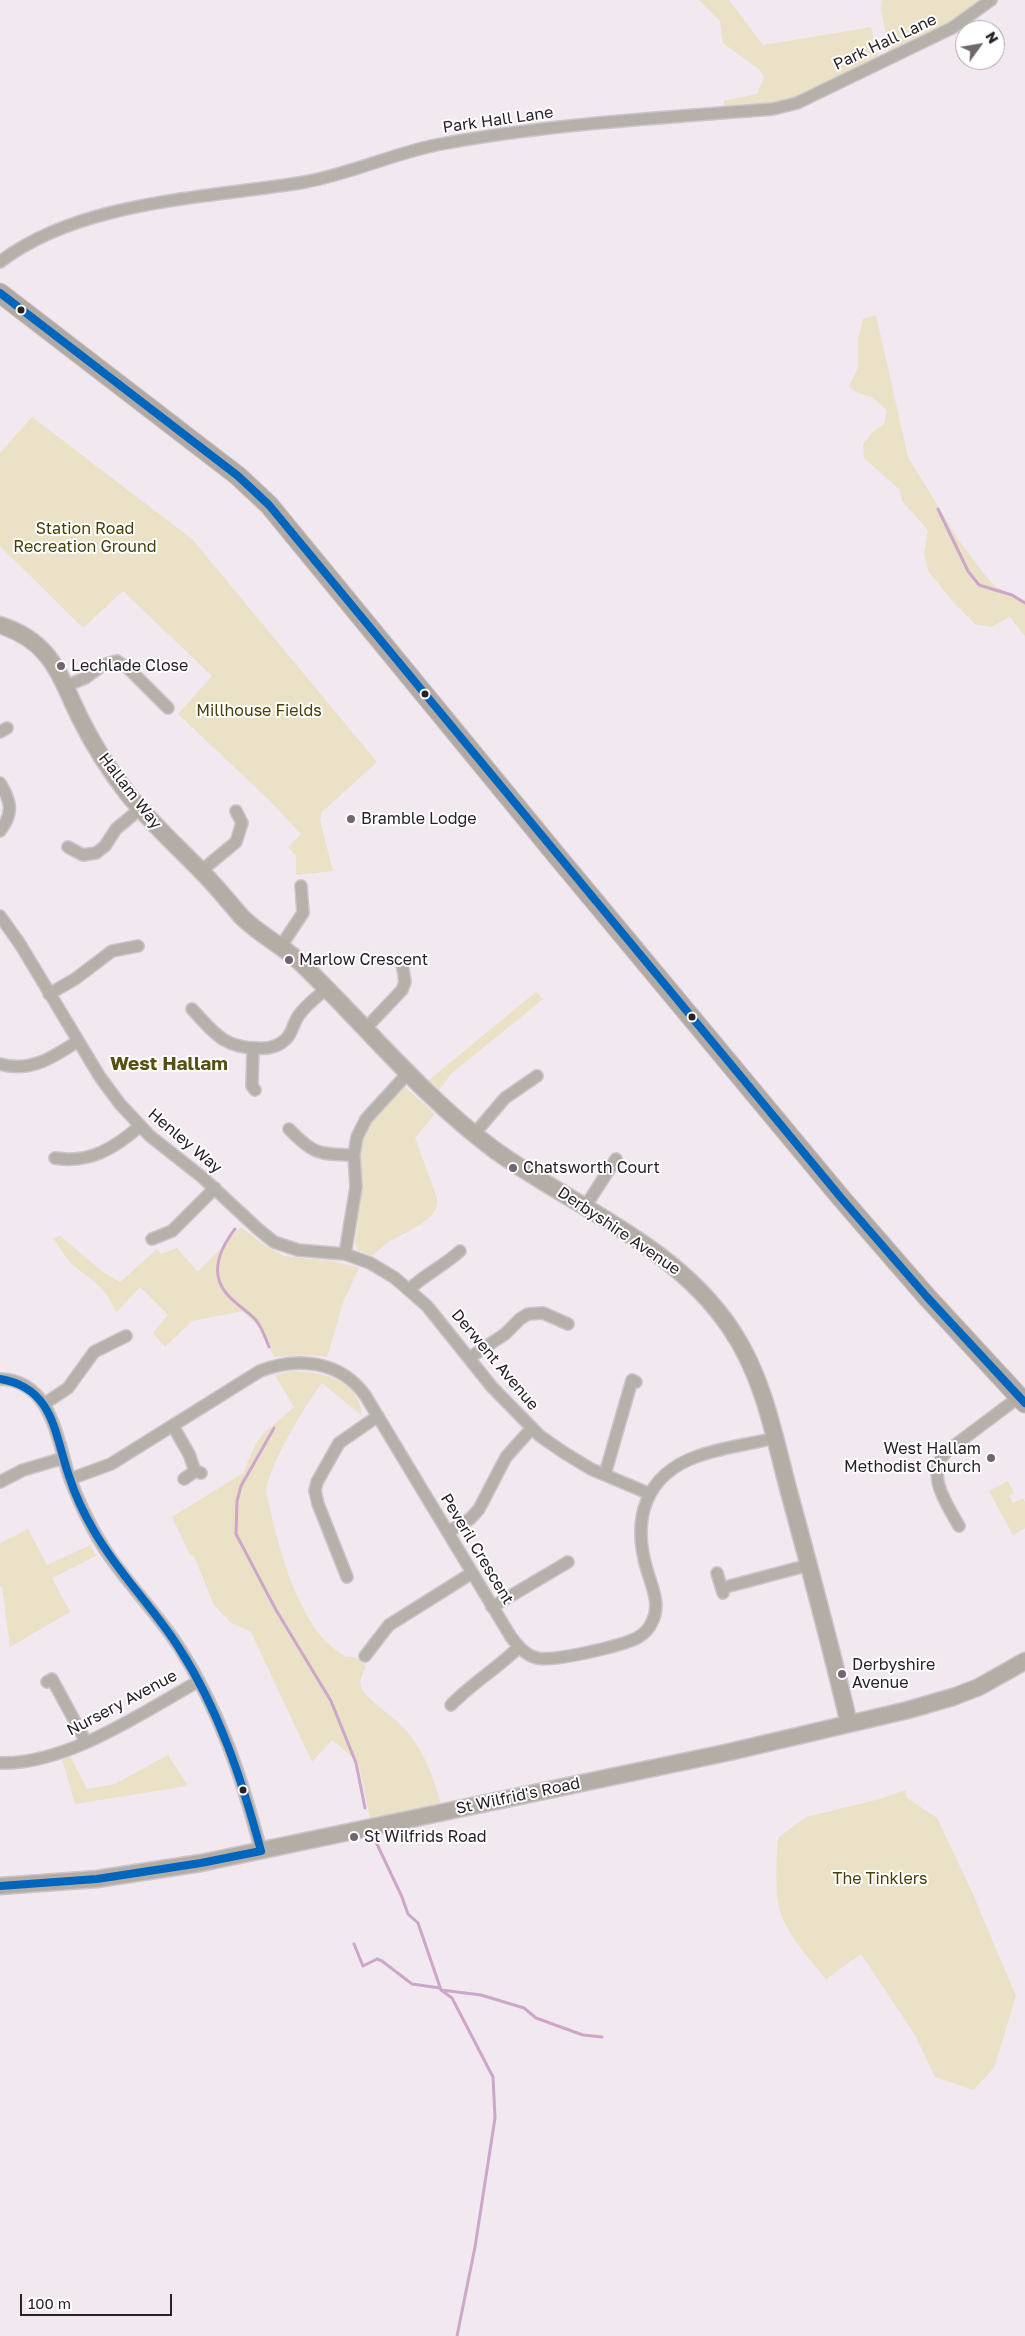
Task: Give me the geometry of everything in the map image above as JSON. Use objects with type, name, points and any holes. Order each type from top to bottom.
[{"type":"main road","points":[[0,293],[238,476],[269,505],[842,1199],[939,1310],[1022,1400]]},
{"type":"street","name":"Park Hall Lane","points":[[0,262],[15,251],[84,220],[127,209],[221,192],[307,181],[340,174],[433,146],[489,136],[773,109],[797,103],[952,28],[991,0]]},
{"type":"street","name":"Hallam Way","points":[[0,625],[17,631],[38,646],[54,664],[90,737],[111,771],[140,809],[242,916],[281,946],[326,988],[408,1073]]},
{"type":"street","points":[[66,686],[85,678],[117,657],[168,708]]},
{"type":"street","points":[[0,782],[15,803],[0,831]]},
{"type":"street","points":[[68,847],[91,860],[105,846],[116,828],[140,809]]},
{"type":"street","points":[[201,871],[236,842],[241,831],[242,816]]},
{"type":"street","points":[[281,946],[303,913],[301,886]]},
{"type":"street","name":"Henley Way","points":[[0,916],[16,937],[78,1042],[108,1088],[140,1126],[215,1188],[258,1230],[274,1242],[298,1250],[345,1254]]},
{"type":"street","points":[[49,994],[75,979],[112,951],[130,943]]},
{"type":"street","points":[[365,1029],[400,994],[408,977],[402,963]]},
{"type":"street","points":[[192,1009],[221,1039],[233,1046],[253,1048],[276,1046],[292,1032],[297,1017],[326,988]]},
{"type":"street","points":[[0,1064],[19,1068],[32,1066],[44,1062],[78,1042]]},
{"type":"street","points":[[253,1048],[252,1086],[255,1090]]},
{"type":"street","points":[[345,1254],[357,1179],[354,1155],[357,1137],[366,1118],[408,1073]]},
{"type":"street","name":"Derbyshire Avenue","points":[[408,1073],[475,1134],[500,1154],[654,1250],[687,1277],[715,1307],[732,1330],[748,1358],[764,1396],[849,1724]]},
{"type":"street","points":[[475,1134],[505,1098],[537,1076]]},
{"type":"street","points":[[62,1162],[102,1153],[123,1141],[140,1126]]},
{"type":"street","points":[[289,1129],[313,1151],[323,1154],[354,1155]]},
{"type":"street","points":[[585,1208],[599,1174],[616,1159]]},
{"type":"street","points":[[160,1240],[178,1226],[215,1188]]},
{"type":"street","points":[[410,1289],[425,1275],[444,1264],[460,1251]]},
{"type":"street","name":"Derwent Avenue","points":[[345,1254],[382,1270],[410,1289],[436,1315],[492,1387],[532,1428],[563,1452],[605,1474],[650,1494]]},
{"type":"street","points":[[469,1358],[505,1334],[520,1318],[528,1314],[543,1313],[568,1324]]},
{"type":"street","points":[[44,1404],[68,1388],[89,1357],[105,1339],[126,1336]]},
{"type":"street","name":"Peveril Crescent","points":[[70,1479],[111,1464],[260,1371],[273,1366],[296,1363],[319,1364],[341,1372],[360,1388],[492,1607],[519,1647]]},
{"type":"street","points":[[0,1379],[26,1386],[44,1404],[58,1432],[70,1479],[79,1503],[102,1545],[171,1635],[212,1704],[236,1764],[261,1851]]},
{"type":"street","points":[[605,1474],[632,1380],[636,1382]]},
{"type":"street","points":[[959,1526],[949,1495],[936,1474],[937,1465],[943,1455],[1022,1400]]},
{"type":"street","points":[[347,1577],[335,1562],[315,1491],[317,1482],[339,1443],[378,1416]]},
{"type":"street","points":[[172,1426],[198,1472],[184,1479]]},
{"type":"street","points":[[448,1532],[470,1519],[479,1509],[506,1457],[532,1428]]},
{"type":"street","points":[[451,1705],[466,1690],[508,1658],[519,1647],[535,1657],[553,1659],[631,1640],[647,1630],[654,1618],[656,1604],[641,1550],[640,1533],[643,1512],[650,1494],[667,1474],[690,1459],[776,1438]]},
{"type":"street","points":[[0,1482],[23,1470],[64,1458]]},
{"type":"street","points":[[492,1607],[553,1565],[568,1562]]},
{"type":"street","points":[[718,1573],[722,1591],[809,1565]]},
{"type":"street","points":[[366,1656],[381,1644],[392,1622],[472,1573]]},
{"type":"street","name":"St Wilfrid's Road","points":[[0,1886],[97,1879],[201,1863],[725,1752],[849,1724],[958,1695],[992,1681],[1025,1661]]},
{"type":"street","points":[[47,1682],[52,1679],[86,1742]]},
{"type":"street","name":"Nursery Avenue","points":[[0,1763],[38,1758],[86,1742],[199,1681]]},
{"type":"green space","points":[[699,0],[729,0],[763,45],[871,27],[878,58],[798,100],[770,106],[724,109],[724,101],[757,94],[764,78],[760,70],[723,43],[720,21]]},
{"type":"green space","points":[[882,0],[982,0],[972,10],[889,53],[881,9]]},
{"type":"green space","points":[[876,315],[908,457],[958,539],[984,574],[996,587],[1025,600],[1025,636],[1010,617],[991,627],[975,624],[956,605],[928,571],[924,555],[928,530],[902,501],[900,490],[864,458],[863,444],[874,431],[884,424],[887,410],[872,397],[858,393],[849,387],[858,367],[858,340],[863,319]]},
{"type":"green space","points":[[32,417],[192,539],[377,762],[322,812],[320,821],[333,871],[296,875],[296,856],[288,847],[301,834],[270,801],[178,714],[212,676],[123,591],[83,628],[0,546],[0,453]]},
{"type":"green space","points":[[536,992],[543,999],[451,1074],[439,1090],[429,1080]]},
{"type":"green space","points":[[404,1086],[435,1114],[415,1138],[437,1198],[437,1206],[427,1220],[387,1243],[372,1256],[358,1250],[355,1242],[362,1190],[361,1154],[363,1140],[371,1122]]},
{"type":"green space","points":[[241,1227],[264,1245],[284,1256],[333,1261],[359,1268],[344,1300],[327,1357],[306,1355],[274,1357],[259,1327],[243,1311],[192,1321],[165,1347],[153,1333],[168,1315],[140,1287],[116,1313],[103,1289],[72,1264],[53,1238],[60,1236],[103,1272],[120,1282],[157,1249],[161,1254],[177,1248],[198,1272]]},
{"type":"green space","points":[[292,1371],[315,1373],[337,1380],[354,1394],[359,1403],[362,1416],[322,1383],[306,1406],[281,1451],[266,1491],[285,1566],[300,1601],[319,1634],[345,1657],[355,1657],[366,1666],[360,1681],[362,1690],[375,1704],[400,1724],[416,1743],[427,1763],[442,1807],[371,1822],[358,1762],[332,1740],[312,1762],[251,1632],[230,1622],[214,1605],[194,1556],[190,1555],[172,1517],[243,1473],[256,1443],[265,1432],[294,1407],[275,1375]]},
{"type":"green space","points":[[1008,1481],[1014,1493],[1009,1495],[1013,1503],[1023,1498],[1025,1502],[1025,1528],[1013,1535],[989,1491]]},
{"type":"green space","points":[[28,1529],[47,1565],[90,1545],[96,1556],[52,1578],[70,1612],[10,1647],[2,1586],[0,1587],[0,1543]]},
{"type":"green space","points":[[168,1755],[188,1786],[75,1804],[62,1759],[70,1756],[87,1789],[115,1784]]},
{"type":"green space","name":"The Tinklers","points":[[905,1790],[907,1798],[937,1818],[972,1892],[1016,1996],[994,2068],[973,2090],[935,2077],[915,2035],[861,1954],[826,1979],[797,1943],[780,1911],[776,1879],[778,1838],[806,1817],[880,1799]]},
{"type":"waterway","points":[[938,509],[968,571],[979,585],[1012,595],[1025,603]]},
{"type":"waterway","points":[[235,1229],[225,1244],[219,1260],[218,1277],[226,1293],[257,1322],[269,1347]]},
{"type":"waterway","points":[[274,1428],[241,1486],[237,1501],[236,1534],[276,1610],[331,1701],[356,1763],[365,1808]]},
{"type":"waterway","points":[[376,1842],[408,1914],[418,1923],[441,1990],[452,1998],[493,2077],[495,2118],[475,2247],[457,2336]]},
{"type":"waterway","points":[[354,1944],[363,1966],[377,1959],[412,1984],[440,1988]]},
{"type":"waterway","points":[[441,1990],[481,1995],[524,2008],[536,2018],[583,2035],[602,2037]]},
{"type":"transit line","points":[[0,293],[238,476],[269,505],[842,1199],[927,1297],[1025,1403]]},
{"type":"transit line","points":[[0,1379],[18,1384],[42,1402],[55,1429],[71,1483],[90,1525],[103,1546],[169,1633],[193,1672],[218,1721],[228,1746],[246,1798],[261,1851],[201,1863],[97,1879],[0,1886]]},
{"type":"place","name":"Lechlade Close","points":[[61,666]]},
{"type":"place","name":"Bramble Lodge","points":[[351,819]]},
{"type":"place","name":"Marlow Crescent","points":[[289,960]]},
{"type":"place","name":"Chatsworth Court","points":[[513,1168]]},
{"type":"place","name":"West Hallam Methodist Church","points":[[991,1458]]},
{"type":"place","name":"Derbyshire Avenue","points":[[842,1674]]},
{"type":"place","name":"St Wilfrids Road","points":[[354,1837]]},
{"type":"district","name":"West Hallam","points":[[169,1064]]},
{"type":"park label","name":"Station Road Recreation Ground","points":[[85,538]]},
{"type":"park label","name":"Millhouse Fields","points":[[259,711]]}]
